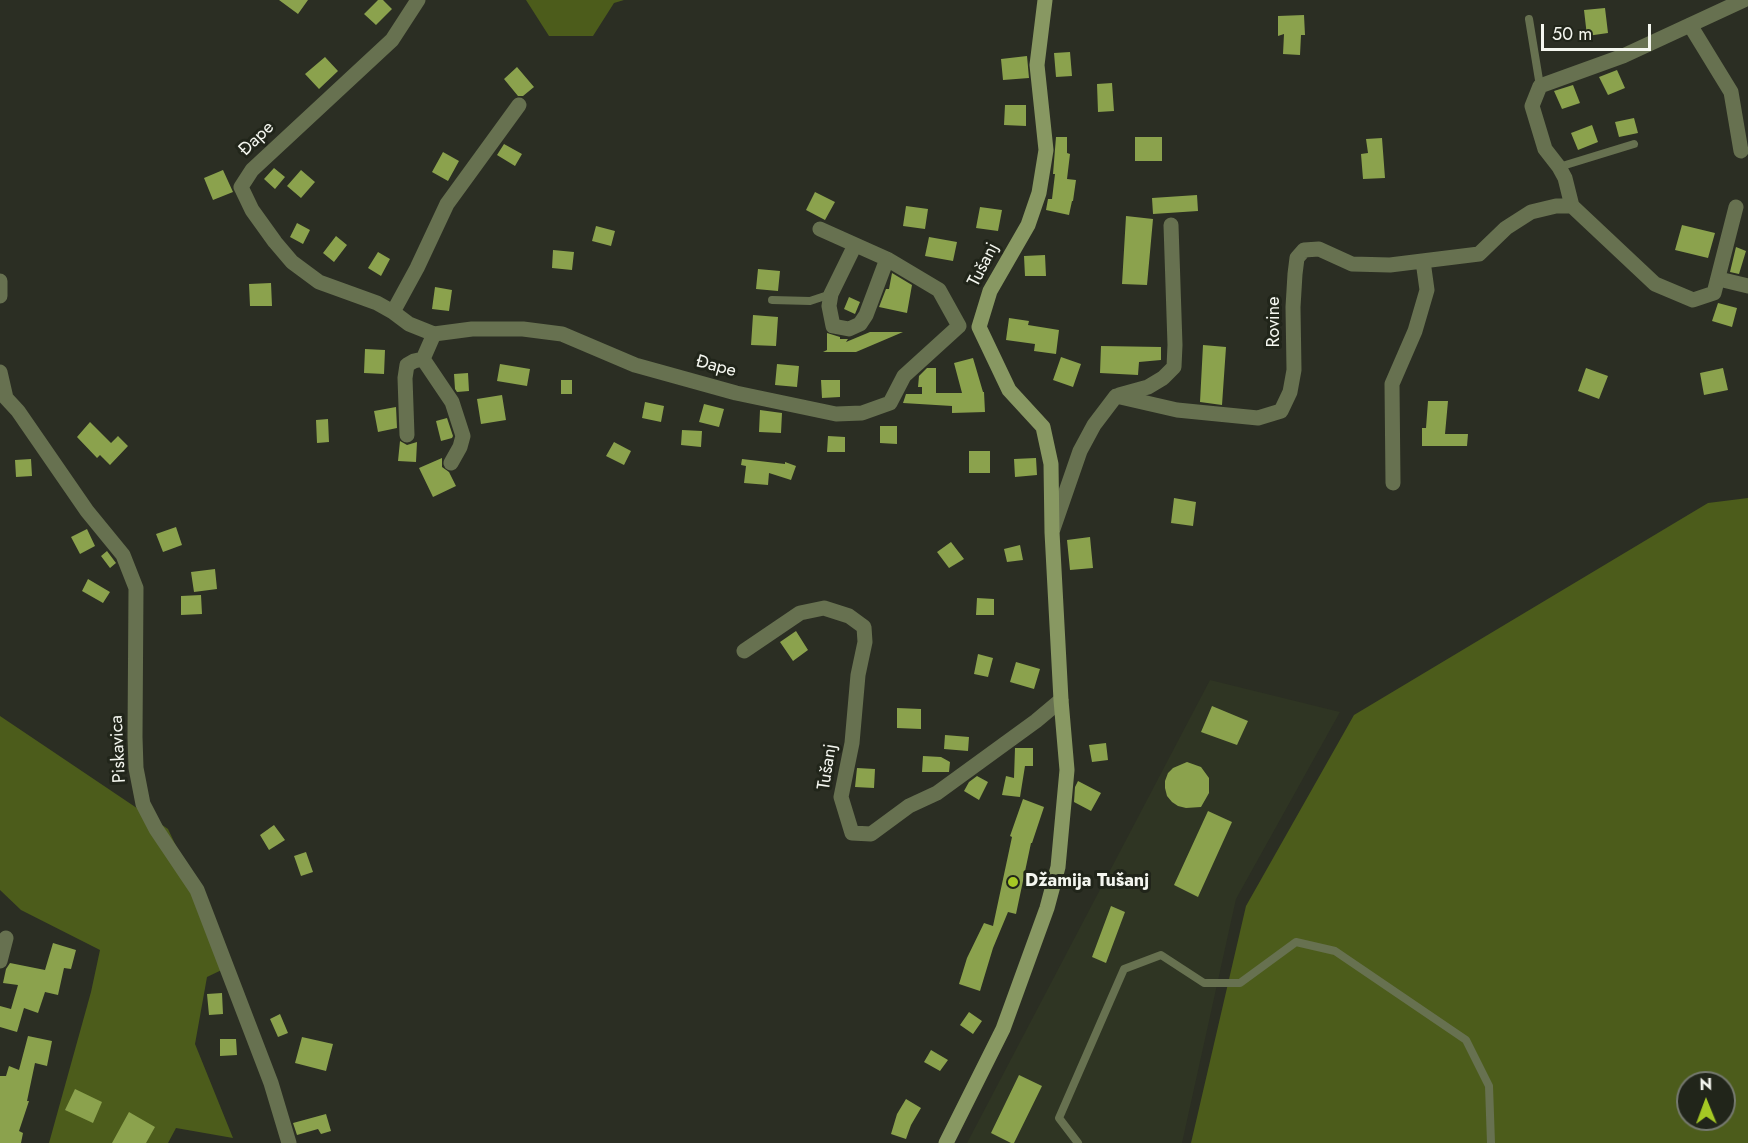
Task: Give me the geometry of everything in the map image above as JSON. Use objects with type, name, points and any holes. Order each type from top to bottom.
[{"type":"street","name":"Đape","points":[[418,0],[392,40],[252,170],[242,187],[252,210],[275,242],[292,262],[319,282],[377,303],[409,324],[434,334],[472,329],[523,329],[562,334],[635,365],[736,393],[836,414],[862,412],[890,403],[904,376],[959,326]]},
{"type":"street","name":"Tušanj","points":[[980,327],[990,291],[1028,225],[1039,193],[1046,150],[1037,65],[1045,0]]},
{"type":"street","points":[[1735,2],[1623,56],[1540,86],[1532,106],[1545,149],[1559,167],[1569,188],[1572,206],[1655,284],[1693,300],[1714,293],[1736,207]]},
{"type":"street","points":[[1690,25],[1731,92],[1741,151]]},
{"type":"street","points":[[393,312],[447,204],[519,105]]},
{"type":"street","name":"Rovine","points":[[1116,396],[1177,410],[1258,418],[1281,411],[1290,392],[1294,370],[1295,274],[1297,258],[1304,250],[1319,249],[1352,264],[1390,265],[1479,254],[1506,228],[1532,212],[1556,206],[1572,206]]},
{"type":"street","points":[[1052,532],[1080,451],[1094,425],[1116,396],[1148,387],[1163,378],[1174,367],[1171,225]]},
{"type":"street","points":[[820,229],[887,259],[939,290],[959,326],[980,327],[1009,390],[1042,426],[1051,464],[1052,532],[1067,770],[1058,867],[1047,908],[1003,1029],[946,1143]]},
{"type":"street","points":[[855,245],[831,294],[829,306],[833,326],[849,329],[860,324],[866,315],[887,259]]},
{"type":"street","points":[[1393,483],[1392,384],[1415,331],[1427,291],[1423,261]]},
{"type":"street","points":[[1719,279],[1748,286]]},
{"type":"street","points":[[0,281],[0,296]]},
{"type":"street","points":[[423,359],[434,334]]},
{"type":"street","points":[[407,435],[405,378],[407,365],[423,359]]},
{"type":"street","points":[[423,359],[452,402],[464,436],[451,463]]},
{"type":"street","name":"Piskavica","points":[[0,372],[3,397],[18,411],[87,511],[123,555],[136,588],[135,748],[136,768],[143,804],[156,829],[197,890],[272,1083],[289,1143]]},
{"type":"street","name":"Tušanj","points":[[744,651],[800,613],[824,608],[849,616],[864,627],[865,642],[858,675],[852,743],[841,797],[852,833],[871,834],[909,806],[937,793],[1036,721],[1061,700]]},
{"type":"street","points":[[0,961],[6,938]]},
{"type":"lane","points":[[1529,19],[1540,86]]},
{"type":"lane","points":[[1559,167],[1634,144]]},
{"type":"lane","points":[[772,300],[810,301],[831,294]]},
{"type":"lane","points":[[1078,1143],[1059,1118],[1124,969],[1161,955],[1204,983],[1240,983],[1296,942],[1335,951],[1466,1040],[1489,1086],[1491,1143]]},
{"type":"shaded area","points":[[1210,680],[1340,712],[1236,899],[1182,1143],[967,1143]]},
{"type":"green space","points":[[526,0],[624,0],[614,3],[593,36],[549,36]]},
{"type":"green space","points":[[1748,498],[1748,1143],[1191,1143],[1246,906],[1354,715],[1708,503]]},
{"type":"green space","points":[[0,716],[168,829],[232,965],[207,977],[195,1044],[233,1138],[176,1128],[168,1143],[49,1143],[91,992],[100,950],[21,910],[0,890]]},
{"type":"building","points":[[279,0],[308,0],[298,14]]},
{"type":"building","points":[[378,0],[383,0],[392,9],[376,25],[364,14]]},
{"type":"building","points":[[1605,8],[1608,33],[1587,36],[1584,10]]},
{"type":"building","points":[[1304,15],[1305,35],[1301,35],[1300,55],[1283,54],[1284,34],[1278,36],[1278,16]]},
{"type":"building","points":[[1070,52],[1072,76],[1056,77],[1054,53]]},
{"type":"building","points":[[1027,56],[1029,78],[1003,80],[1001,59]]},
{"type":"building","points":[[325,57],[338,71],[319,89],[305,74]]},
{"type":"building","points":[[517,67],[534,87],[523,96],[518,96],[504,79]]},
{"type":"building","points":[[1617,70],[1625,88],[1608,95],[1599,77]]},
{"type":"building","points":[[1112,83],[1114,111],[1098,112],[1097,84]]},
{"type":"building","points":[[1573,85],[1580,103],[1562,109],[1554,91]]},
{"type":"building","points":[[1005,105],[1026,105],[1026,126],[1004,125]]},
{"type":"building","points":[[1634,118],[1638,133],[1619,137],[1615,122]]},
{"type":"building","points":[[1592,125],[1598,142],[1578,150],[1571,133]]},
{"type":"building","points":[[1056,137],[1067,137],[1067,153],[1070,154],[1067,179],[1076,180],[1069,215],[1046,210],[1048,199],[1052,199]]},
{"type":"building","points":[[1135,137],[1162,137],[1162,161],[1135,161]]},
{"type":"building","points":[[1382,138],[1385,178],[1363,179],[1361,154],[1368,153],[1366,139]]},
{"type":"building","points":[[504,144],[522,154],[515,166],[497,155]]},
{"type":"building","points":[[443,152],[459,161],[448,181],[432,172]]},
{"type":"building","points":[[274,168],[285,177],[275,189],[264,179]]},
{"type":"building","points":[[223,170],[233,192],[213,200],[204,178]]},
{"type":"building","points":[[301,170],[315,182],[301,198],[287,186]]},
{"type":"building","points":[[815,192],[835,202],[825,220],[806,210]]},
{"type":"building","points":[[1197,195],[1198,211],[1153,214],[1152,198]]},
{"type":"building","points":[[906,206],[928,209],[925,229],[903,226]]},
{"type":"building","points":[[980,207],[1002,210],[998,231],[976,228]]},
{"type":"building","points":[[1126,216],[1153,219],[1147,285],[1122,284]]},
{"type":"building","points":[[297,223],[310,230],[303,244],[290,237]]},
{"type":"building","points":[[1682,225],[1715,233],[1708,258],[1675,250]]},
{"type":"building","points":[[596,226],[615,231],[611,246],[592,241]]},
{"type":"building","points":[[336,236],[347,245],[334,262],[323,253]]},
{"type":"building","points":[[929,237],[957,242],[953,261],[925,256]]},
{"type":"building","points":[[1736,247],[1746,251],[1739,274],[1730,272]]},
{"type":"building","points":[[553,250],[574,252],[572,270],[552,268]]},
{"type":"building","points":[[378,252],[390,259],[381,276],[368,268]]},
{"type":"building","points":[[1045,255],[1046,276],[1025,276],[1024,256]]},
{"type":"building","points":[[758,269],[780,271],[778,291],[756,289]]},
{"type":"building","points":[[892,273],[912,285],[907,313],[879,307],[886,289],[889,289]]},
{"type":"building","points":[[271,283],[272,306],[250,306],[249,284]]},
{"type":"building","points":[[435,287],[452,290],[449,311],[432,309]]},
{"type":"building","points":[[849,297],[860,302],[855,314],[844,309]]},
{"type":"building","points":[[1718,303],[1737,308],[1732,327],[1712,321]]},
{"type":"building","points":[[753,315],[778,317],[776,346],[751,345]]},
{"type":"building","points":[[1009,318],[1029,321],[1028,325],[1059,330],[1056,354],[1034,351],[1035,344],[1006,340]]},
{"type":"building","points":[[870,332],[903,332],[856,352],[823,352],[827,350],[827,333],[840,337],[840,339],[848,339],[846,342]]},
{"type":"building","points":[[1203,345],[1226,347],[1222,405],[1200,402]]},
{"type":"building","points":[[1101,346],[1161,347],[1161,360],[1139,362],[1138,375],[1100,373]]},
{"type":"building","points":[[365,349],[385,350],[384,374],[364,373]]},
{"type":"building","points":[[1061,357],[1081,364],[1073,387],[1053,380]]},
{"type":"building","points":[[973,358],[984,392],[985,412],[952,413],[952,406],[903,403],[906,394],[922,394],[922,387],[918,387],[919,376],[927,368],[936,368],[936,393],[962,393],[954,363]]},
{"type":"building","points":[[500,364],[530,369],[527,386],[497,381]]},
{"type":"building","points":[[777,364],[799,366],[797,387],[775,385]]},
{"type":"building","points":[[1586,368],[1608,376],[1599,399],[1578,391]]},
{"type":"building","points":[[1723,368],[1728,390],[1704,395],[1700,373]]},
{"type":"building","points":[[468,373],[469,391],[457,392],[454,374]]},
{"type":"building","points":[[561,380],[572,380],[572,394],[561,394]]},
{"type":"building","points":[[821,380],[840,380],[840,397],[822,398]]},
{"type":"building","points":[[502,395],[506,420],[481,424],[477,399]]},
{"type":"building","points":[[1428,401],[1448,401],[1445,434],[1468,434],[1467,446],[1422,446],[1422,428],[1426,428]]},
{"type":"building","points":[[645,402],[664,406],[661,422],[642,418]]},
{"type":"building","points":[[704,404],[724,409],[719,427],[699,422]]},
{"type":"building","points":[[396,407],[397,428],[378,432],[374,411]]},
{"type":"building","points":[[760,410],[782,413],[781,433],[759,432]]},
{"type":"building","points":[[447,418],[453,436],[441,441],[436,421]]},
{"type":"building","points":[[328,419],[329,442],[317,443],[316,420]]},
{"type":"building","points":[[90,422],[111,443],[118,436],[128,446],[110,465],[100,455],[97,458],[77,437]]},
{"type":"building","points":[[880,426],[897,426],[897,444],[880,443]]},
{"type":"building","points":[[682,430],[702,431],[701,447],[681,445]]},
{"type":"building","points":[[828,436],[845,437],[845,452],[827,452]]},
{"type":"building","points":[[400,441],[407,445],[417,442],[416,462],[398,461]]},
{"type":"building","points":[[614,442],[631,451],[624,465],[606,456]]},
{"type":"building","points":[[969,451],[990,451],[990,473],[969,473]]},
{"type":"building","points":[[442,458],[442,467],[449,472],[456,486],[433,497],[419,468]]},
{"type":"building","points":[[1036,458],[1037,475],[1015,477],[1014,459]]},
{"type":"building","points":[[31,459],[32,476],[16,477],[15,460]]},
{"type":"building","points":[[742,459],[785,464],[785,462],[796,466],[791,480],[769,473],[768,485],[744,483],[746,466],[741,465]]},
{"type":"building","points":[[1174,498],[1196,502],[1193,526],[1171,523]]},
{"type":"building","points":[[176,527],[182,545],[163,552],[156,534]]},
{"type":"building","points":[[87,529],[95,546],[80,554],[71,537]]},
{"type":"building","points":[[1090,537],[1093,568],[1070,570],[1067,540]]},
{"type":"building","points":[[951,542],[964,559],[949,568],[937,552]]},
{"type":"building","points":[[1020,545],[1023,560],[1007,562],[1004,549]]},
{"type":"building","points":[[107,551],[116,563],[110,568],[101,556]]},
{"type":"building","points":[[215,569],[217,589],[194,592],[191,572]]},
{"type":"building","points":[[88,579],[110,592],[103,603],[82,591]]},
{"type":"building","points":[[201,595],[202,614],[181,615],[181,596]]},
{"type":"building","points":[[977,598],[994,599],[994,615],[976,615]]},
{"type":"building","points":[[796,631],[808,650],[793,661],[780,642]]},
{"type":"building","points":[[978,654],[993,658],[988,677],[974,674]]},
{"type":"building","points":[[1016,662],[1040,669],[1034,689],[1010,682]]},
{"type":"building","points":[[1212,706],[1248,721],[1237,745],[1201,732]]},
{"type":"building","points":[[897,708],[921,709],[921,729],[897,728]]},
{"type":"building","points":[[945,735],[969,737],[968,751],[944,749]]},
{"type":"building","points":[[1106,743],[1108,760],[1092,762],[1089,745]]},
{"type":"building","points":[[1015,748],[1033,748],[1033,766],[1025,766],[1020,797],[1002,795],[1006,776],[1014,778]]},
{"type":"building","points":[[923,756],[941,757],[950,762],[949,772],[922,772]]},
{"type":"building","points":[[1187,762],[1201,767],[1209,778],[1209,793],[1201,807],[1178,806],[1167,796],[1165,781],[1168,773],[1173,768]]},
{"type":"building","points":[[857,768],[875,769],[874,788],[855,787]]},
{"type":"building","points":[[977,776],[988,782],[979,800],[964,791],[969,782]]},
{"type":"building","points":[[1078,781],[1101,793],[1091,811],[1074,802],[1075,787]]},
{"type":"building","points":[[1023,799],[1044,807],[1031,843],[1016,914],[1008,912],[993,948],[980,991],[959,984],[967,958],[984,923],[993,926],[1012,837],[1010,836]]},
{"type":"building","points":[[1208,811],[1232,822],[1198,897],[1174,885]]},
{"type":"building","points":[[274,825],[285,840],[269,850],[260,835]]},
{"type":"building","points":[[306,852],[313,872],[301,876],[294,856]]},
{"type":"building","points":[[1111,906],[1125,912],[1106,963],[1092,957]]},
{"type":"building","points":[[53,943],[76,950],[71,969],[64,968],[58,995],[45,992],[38,1013],[24,1008],[17,1032],[0,1027],[0,1006],[11,1009],[18,985],[3,983],[6,969],[10,963],[45,970]]},
{"type":"building","points":[[222,993],[223,1014],[209,1015],[207,994]]},
{"type":"building","points":[[969,1012],[982,1021],[973,1034],[960,1025]]},
{"type":"building","points":[[280,1014],[288,1033],[278,1037],[270,1019]]},
{"type":"building","points":[[28,1036],[52,1041],[47,1066],[35,1063],[27,1101],[29,1101],[19,1131],[23,1133],[21,1143],[0,1143],[0,1076],[6,1076],[9,1066],[19,1070]]},
{"type":"building","points":[[302,1037],[333,1044],[326,1071],[295,1063]]},
{"type":"building","points":[[220,1039],[236,1039],[237,1055],[220,1056]]},
{"type":"building","points":[[931,1050],[948,1060],[940,1071],[924,1062]]},
{"type":"building","points":[[1019,1075],[1042,1086],[1014,1143],[1011,1143],[991,1133]]},
{"type":"building","points":[[75,1089],[102,1102],[93,1123],[65,1110]]},
{"type":"building","points":[[906,1099],[921,1108],[906,1139],[891,1134],[897,1114]]},
{"type":"building","points":[[129,1112],[155,1127],[146,1143],[112,1143]]},
{"type":"building","points":[[326,1114],[331,1131],[321,1134],[318,1129],[297,1135],[293,1123]]},
{"type":"place","name":"Džamija Tušanj","points":[[1013,882]]}]
